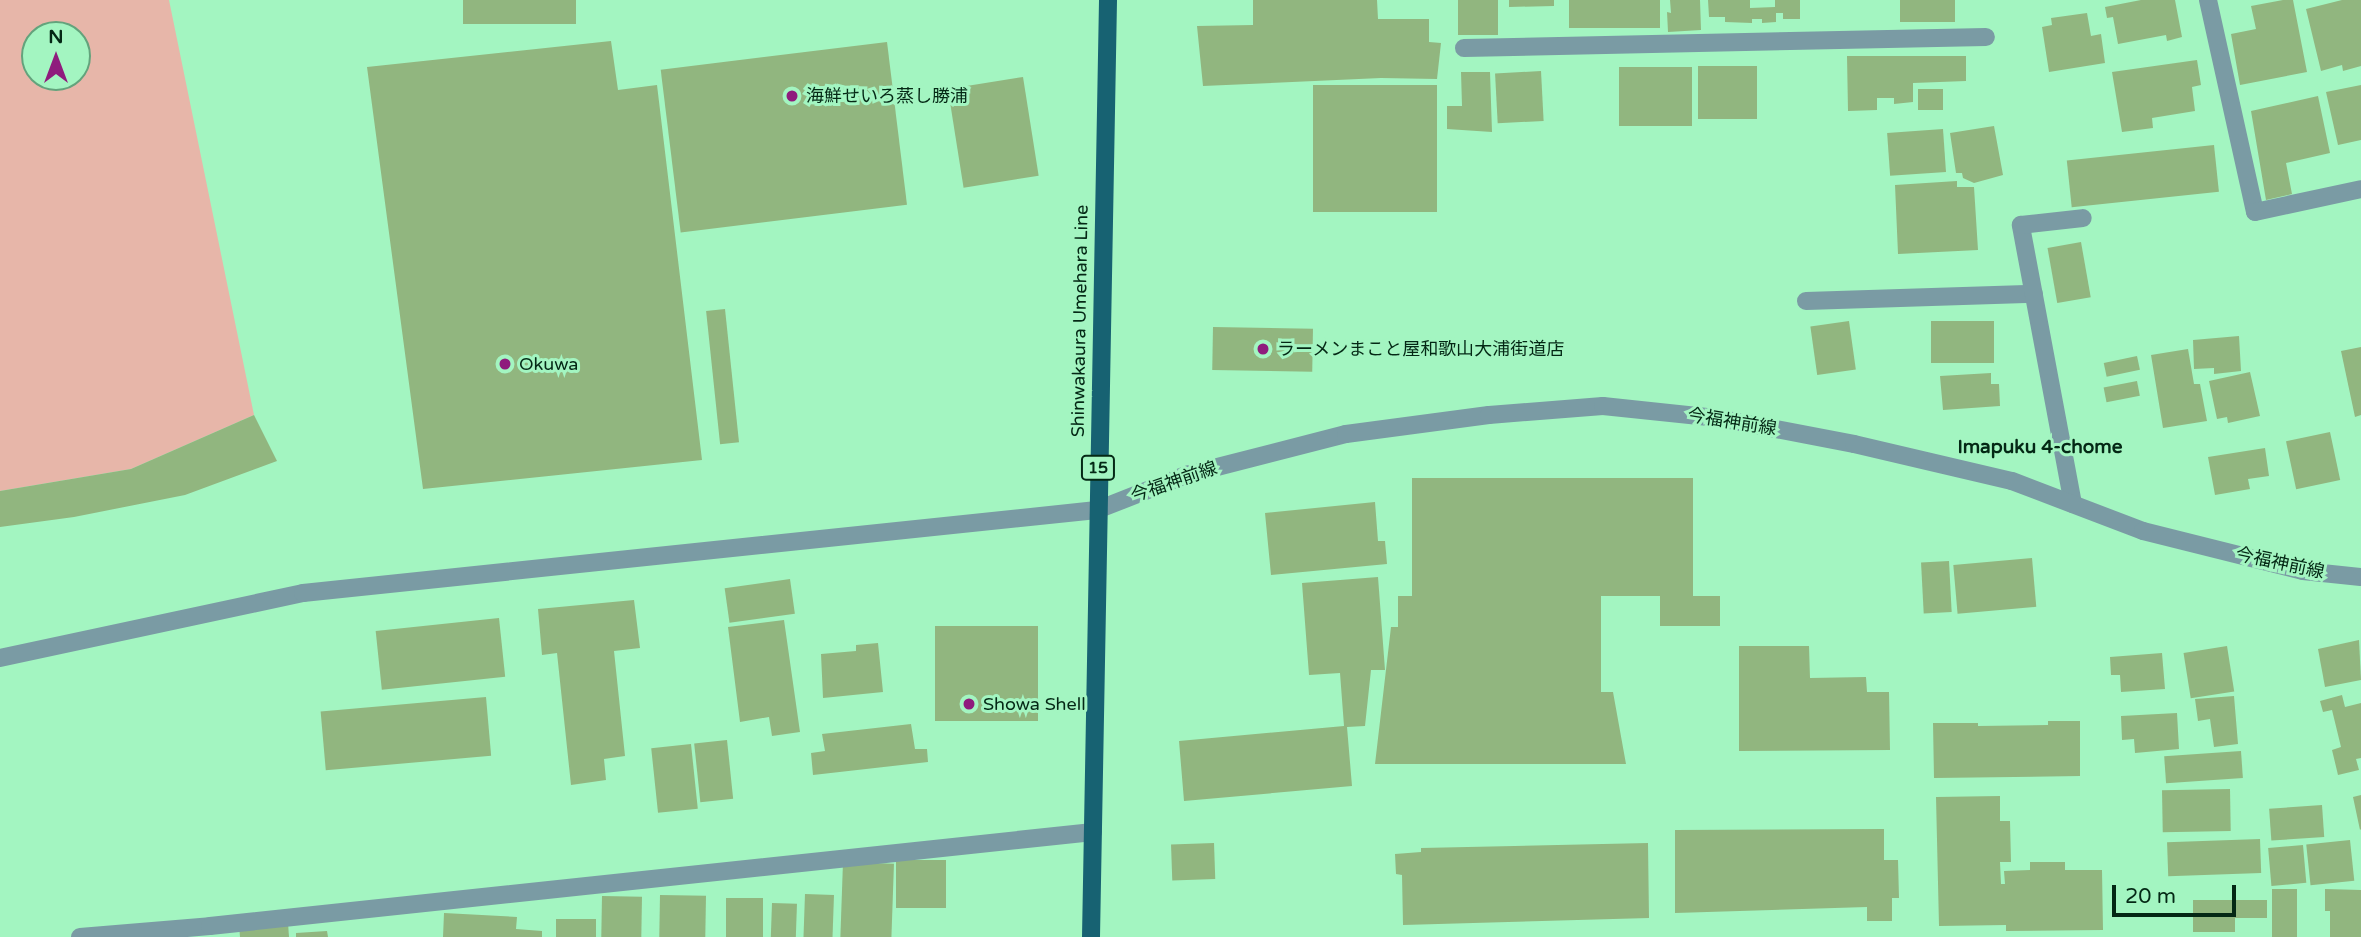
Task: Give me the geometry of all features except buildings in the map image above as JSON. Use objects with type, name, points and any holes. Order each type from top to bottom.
[{"type":"main road","name":"Shinwakaura Umehara Line","points":[[1091,937],[1108,0]]},
{"type":"street","points":[[2210,1],[2255,212],[2361,189]]},
{"type":"street","points":[[1464,48],[1986,37]]},
{"type":"street","points":[[2073,504],[2021,225],[2083,218]]},
{"type":"street","points":[[1806,301],[2034,295]]},
{"type":"street","name":"今福神前線","points":[[0,658],[303,593],[1097,510],[1185,475],[1346,435],[1489,415],[1603,406],[1718,418],[1854,444],[2012,481],[2143,531],[2302,571],[2361,577]]},
{"type":"street","points":[[80,937],[224,925],[1093,832]]},
{"type":"shaded area","points":[[0,0],[169,0],[254,415],[131,469],[0,491]]},
{"type":"place","name":"海鮮せいろ蒸し勝浦","points":[[792,96]]},
{"type":"place","name":"ラーメンまこと屋和歌山大浦街道店","points":[[1263,349]]},
{"type":"place","name":"Okuwa","points":[[505,364]]},
{"type":"place","name":"Showa Shell","points":[[969,704]]},
{"type":"district","name":"Imapuku 4-chome","points":[[2040,448]]}]
